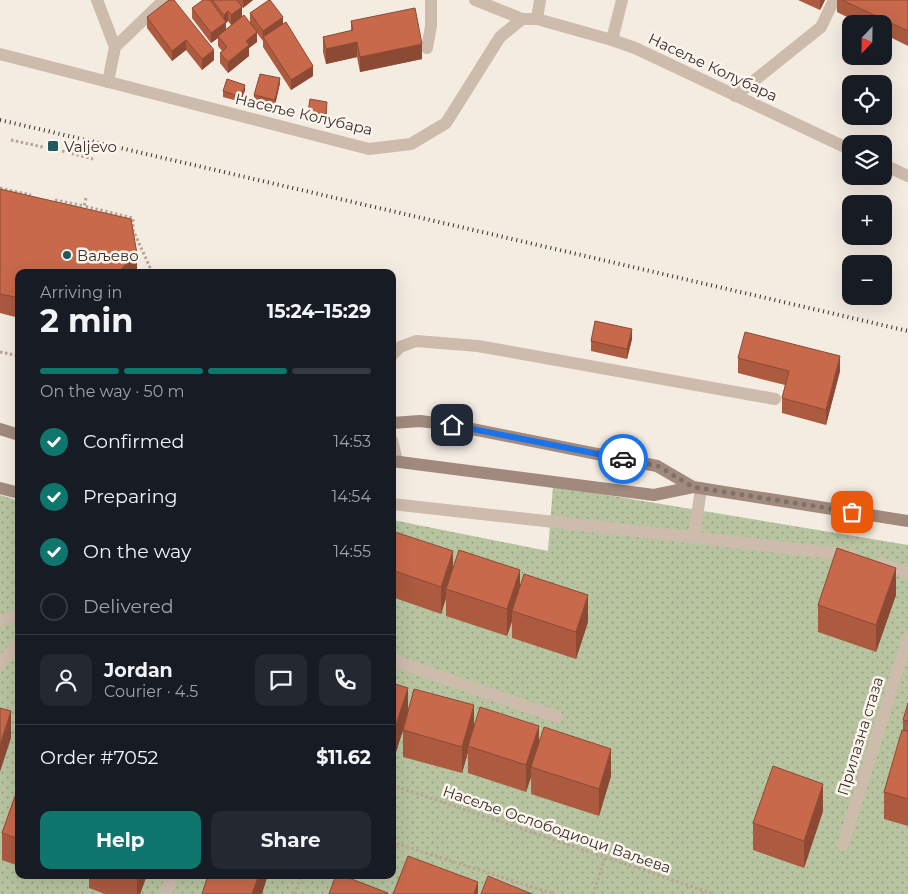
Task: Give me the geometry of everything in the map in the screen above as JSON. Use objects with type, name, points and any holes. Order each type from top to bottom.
[{"type":"street","points":[[96,0],[114,47],[108,82]]},
{"type":"street","points":[[114,47],[164,0]]},
{"type":"street","points":[[427,48],[431,26],[431,0]]},
{"type":"street","points":[[475,0],[522,19]]},
{"type":"street","points":[[537,19],[540,0]]},
{"type":"street","points":[[612,40],[622,0]]},
{"type":"street","points":[[735,96],[821,27],[834,0]]},
{"type":"street","name":"Насеље Колубара","points":[[0,54],[369,148],[411,144],[446,123],[500,37],[522,19],[537,19],[636,48],[842,146]]},
{"type":"street","points":[[892,169],[908,176]]},
{"type":"street","points":[[396,351],[400,347],[416,342],[478,346],[775,399]]},
{"type":"street","points":[[396,423],[420,421],[452,425],[658,466],[697,487],[908,521]]},
{"type":"street","points":[[0,430],[15,434]]},
{"type":"street","points":[[396,461],[654,495],[697,487]]},
{"type":"street","points":[[694,538],[697,487]]},
{"type":"street","points":[[0,488],[15,492]]},
{"type":"street","points":[[396,504],[864,558],[908,573]]},
{"type":"street","points":[[0,620],[15,617]]},
{"type":"street","name":"Прилазна стаза","points":[[843,844],[908,637]]},
{"type":"street","points":[[0,665],[15,647]]},
{"type":"street","points":[[396,661],[558,717]]},
{"type":"street","points":[[166,894],[171,879]]},
{"type":"path","points":[[11,140],[43,147]]},
{"type":"path","points":[[62,151],[93,159]]},
{"type":"path","points":[[0,188],[31,195]]},
{"type":"path","points":[[84,206],[86,198]]},
{"type":"path","points":[[55,200],[133,218],[132,230],[151,269]]},
{"type":"path","points":[[0,352],[15,355]]},
{"type":"path","name":"Насеље Ослободиоци Ваљева","points":[[396,785],[714,894]]},
{"type":"path","points":[[396,843],[554,894]]},
{"type":"path","points":[[593,894],[605,858]]},
{"type":"path","points":[[295,894],[300,879]]},
{"type":"green space","points":[[553,486],[908,545],[908,894],[0,894],[0,495],[15,500],[15,879],[396,879],[396,521],[548,551]]},
{"type":"building","points":[[169,0],[174,0],[214,50],[202,59],[186,40],[172,51],[147,17]]},
{"type":"building","points":[[203,0],[210,0],[226,22],[211,33],[192,8]]},
{"type":"building","points":[[212,0],[237,0],[242,7],[231,15],[228,11],[224,15]]},
{"type":"building","points":[[269,0],[283,17],[263,31],[250,13]]},
{"type":"building","points":[[842,0],[908,0],[908,31],[892,23],[892,15],[874,15]]},
{"type":"building","points":[[415,8],[422,44],[360,57],[357,42],[326,49],[323,37],[353,30],[351,21]]},
{"type":"building","points":[[244,15],[257,32],[246,41],[249,45],[228,62],[220,53],[227,47],[218,36]]},
{"type":"building","points":[[286,22],[313,66],[291,80],[263,37]]},
{"type":"building","points":[[260,74],[280,78],[275,100],[254,95]]},
{"type":"building","points":[[227,79],[245,85],[241,97],[223,91]]},
{"type":"building","points":[[310,99],[327,102],[326,114],[308,112]]},
{"type":"building","name":"Ваљево","points":[[0,189],[131,219],[137,254],[121,269],[15,269],[15,297],[0,294]]},
{"type":"building","points":[[595,321],[632,329],[627,349],[591,341]]},
{"type":"building","points":[[745,332],[840,356],[826,410],[782,398],[789,371],[738,358]]},
{"type":"building","points":[[396,532],[453,551],[441,587],[396,571]]},
{"type":"building","points":[[837,548],[896,568],[876,625],[818,605]]},
{"type":"building","points":[[459,550],[520,570],[507,609],[446,589]]},
{"type":"building","points":[[524,574],[588,595],[576,632],[512,611]]},
{"type":"building","points":[[396,684],[408,688],[396,725]]},
{"type":"building","points":[[414,689],[474,705],[462,747],[403,730]]},
{"type":"building","points":[[908,703],[908,721],[903,720]]},
{"type":"building","points":[[480,707],[539,726],[526,765],[468,746]]},
{"type":"building","points":[[0,708],[11,711],[0,745]]},
{"type":"building","points":[[544,727],[611,749],[599,789],[531,767]]},
{"type":"building","points":[[902,730],[908,731],[908,799],[884,792]]},
{"type":"building","points":[[773,766],[823,784],[804,841],[753,823]]},
{"type":"building","points":[[15,796],[15,838],[2,833]]},
{"type":"building","points":[[408,856],[478,882],[474,894],[393,894]]},
{"type":"building","points":[[488,876],[532,894],[481,894]]},
{"type":"building","points":[[207,879],[258,879],[252,894],[202,894]]},
{"type":"building","points":[[335,879],[351,879],[388,893],[388,894],[329,894]]},
{"type":"railway","points":[[0,120],[908,331]]},
{"type":"way so far","points":[[623,459],[658,466],[693,487],[852,512]]},
{"type":"place","name":"Valjevo","points":[[53,146]]},
{"type":"place","name":"Ваљево","points":[[67,255]]},
{"type":"route","points":[[452,425],[623,459]]}]
